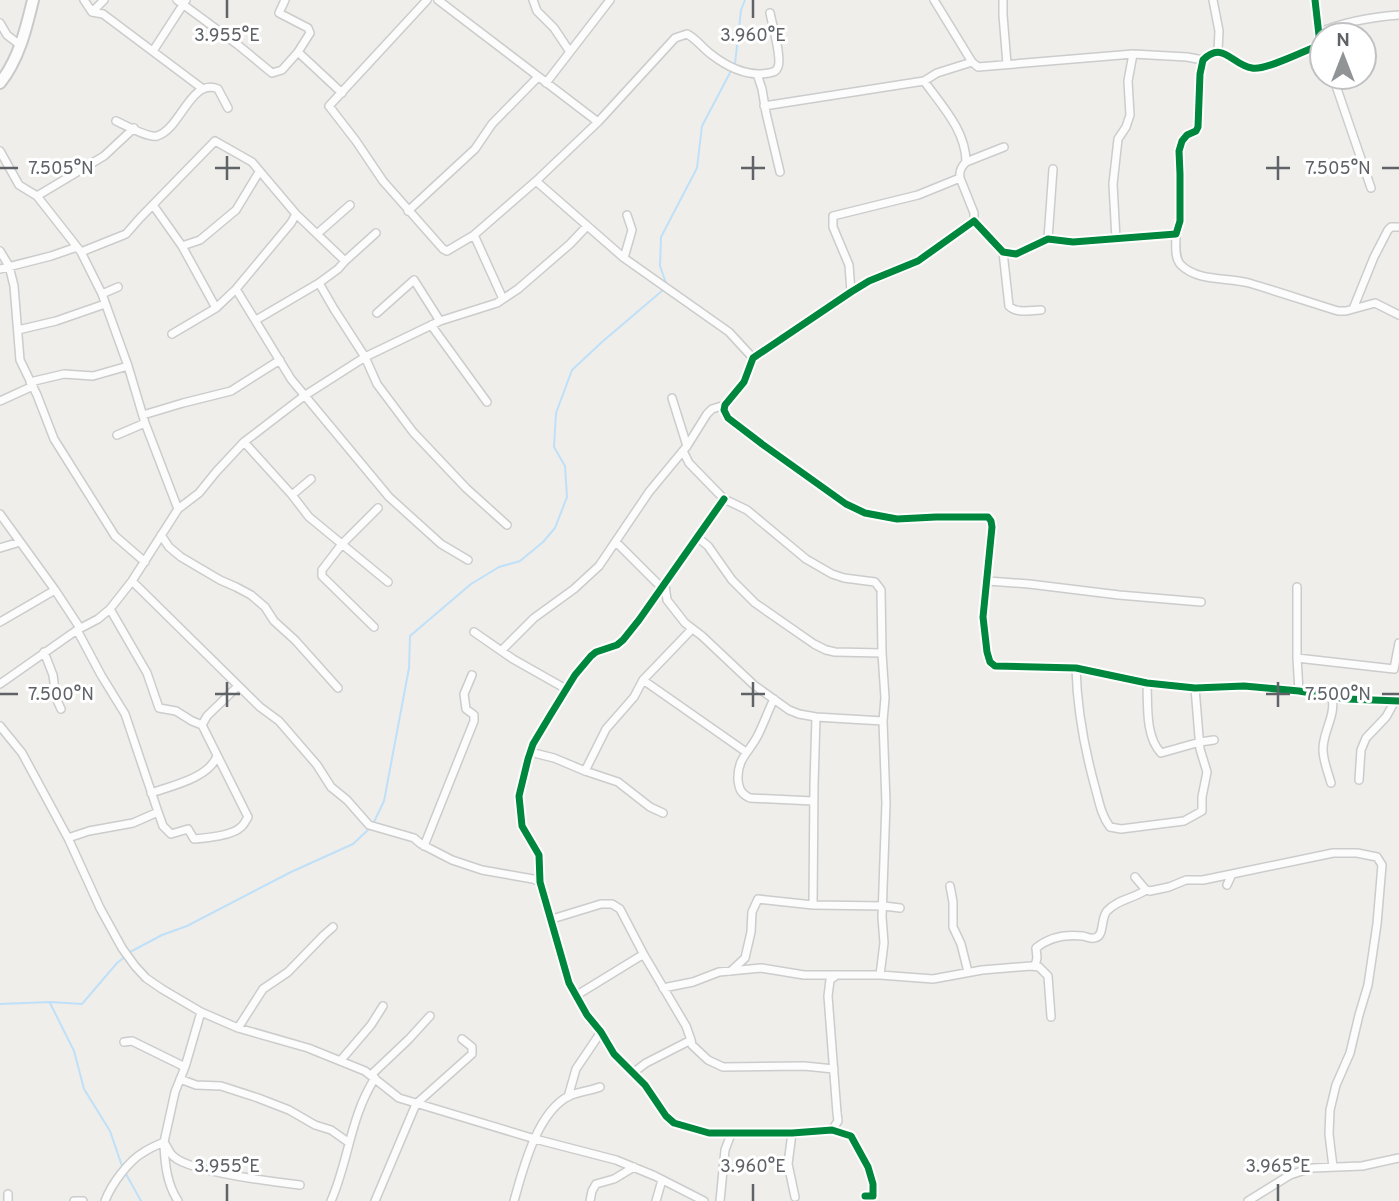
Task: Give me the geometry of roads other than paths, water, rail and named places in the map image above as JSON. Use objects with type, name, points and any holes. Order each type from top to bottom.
[{"type":"main road","points":[[0,83],[20,46],[33,0]]},
{"type":"street","points":[[84,0],[92,12],[103,14],[202,89]]},
{"type":"street","points":[[92,12],[104,0]]},
{"type":"street","points":[[177,0],[185,3],[272,73],[282,70],[310,33],[307,28],[279,13],[285,0]]},
{"type":"street","points":[[427,0],[330,106],[383,181],[447,251],[474,235],[536,181],[598,122],[681,35],[692,36],[715,57],[738,70],[749,74],[775,71],[778,64],[776,40],[770,12]]},
{"type":"street","points":[[438,0],[598,122]]},
{"type":"street","points":[[533,0],[537,11],[554,27],[570,52]]},
{"type":"street","points":[[546,83],[610,0]]},
{"type":"street","points":[[934,0],[972,62],[978,67],[1133,54],[1203,60]]},
{"type":"street","points":[[1003,0],[1007,64]]},
{"type":"street","points":[[1213,0],[1219,31],[1218,51]]},
{"type":"street","points":[[1315,0],[1317,21]]},
{"type":"street","points":[[153,51],[185,3]]},
{"type":"street","points":[[1363,21],[1399,15]]},
{"type":"street","points":[[0,23],[7,35],[20,46]]},
{"type":"street","points":[[1308,51],[1256,69],[1218,51],[1207,55],[1203,60],[1198,127],[1182,141],[1179,151],[1181,220],[1176,234],[1176,256],[1188,270],[1204,276],[1248,283],[1338,311],[1375,303],[1399,315]]},
{"type":"street","points":[[298,52],[342,93]]},
{"type":"street","points":[[1116,239],[1113,184],[1118,139],[1126,127],[1129,115],[1128,81],[1133,54]]},
{"type":"street","points":[[764,106],[924,81],[937,73],[972,62]]},
{"type":"street","points":[[761,74],[764,106],[780,172]]},
{"type":"street","points":[[408,211],[475,149],[492,124],[538,77]]},
{"type":"street","points":[[924,81],[956,126],[966,148],[966,162]]},
{"type":"street","points":[[116,121],[156,136],[172,125],[188,102],[202,89],[209,87],[218,89],[228,108]]},
{"type":"street","points":[[1337,91],[1371,188]]},
{"type":"street","points":[[37,196],[104,156],[134,128]]},
{"type":"street","points":[[0,269],[127,234],[215,141],[252,162],[296,214],[345,261]]},
{"type":"street","points":[[1004,147],[966,162],[959,172],[974,213],[974,221],[1003,251],[1016,254],[1048,239],[1073,242],[1176,234]]},
{"type":"street","points":[[0,151],[19,185],[37,196],[79,249],[102,294],[178,509]]},
{"type":"street","points":[[1048,239],[1053,169]]},
{"type":"street","points":[[182,246],[200,240],[236,210],[260,172]]},
{"type":"street","points":[[851,292],[849,265],[833,227],[833,216],[918,195],[960,178]]},
{"type":"street","points":[[536,181],[624,258],[729,332],[753,358]]},
{"type":"street","points":[[153,205],[182,246],[216,309]]},
{"type":"street","points":[[317,234],[350,205]]},
{"type":"street","points":[[172,334],[216,309],[236,289],[296,214]]},
{"type":"street","points":[[624,258],[632,230],[627,215]]},
{"type":"street","points":[[502,650],[534,618],[574,589],[598,566],[707,414],[712,409],[725,405],[744,382],[753,358],[869,281],[918,261],[974,221]]},
{"type":"street","points":[[0,684],[110,609],[132,582],[178,509],[199,493],[244,443],[304,396],[365,357],[440,321],[503,299],[518,289],[587,226]]},
{"type":"street","points":[[1353,309],[1388,230],[1391,227],[1399,227]]},
{"type":"street","points":[[256,320],[319,283],[376,233]]},
{"type":"street","points":[[474,235],[503,299]]},
{"type":"street","points":[[0,251],[9,266],[14,286],[20,360],[54,439],[115,536],[145,562]]},
{"type":"street","points":[[1003,251],[1009,306],[1018,311],[1041,310]]},
{"type":"street","points":[[377,313],[414,279],[440,321]]},
{"type":"street","points":[[319,283],[365,357],[377,384],[413,432],[437,459],[507,525]]},
{"type":"street","points":[[102,294],[118,287]]},
{"type":"street","points":[[236,289],[291,379],[389,497],[441,544],[468,560]]},
{"type":"street","points":[[18,330],[56,321],[105,303]]},
{"type":"street","points":[[431,326],[487,402]]},
{"type":"street","points":[[117,435],[144,419],[183,403],[231,391],[280,360]]},
{"type":"street","points":[[0,401],[31,384],[64,374],[93,376],[128,366]]},
{"type":"street","points":[[672,398],[689,463],[724,499],[747,510],[820,568],[844,578],[875,582],[881,590],[886,698],[883,721],[886,803],[882,917],[884,943],[880,975]]},
{"type":"street","points":[[725,405],[728,418],[846,504],[865,513],[897,519],[936,516],[988,517],[992,527],[983,617],[987,652],[990,662],[995,666],[1076,668],[1147,684],[1195,688],[1244,686],[1299,691],[1332,698],[1397,701]]},
{"type":"street","points":[[244,443],[309,517],[388,582]]},
{"type":"street","points":[[292,495],[311,480]]},
{"type":"street","points":[[724,499],[623,640],[591,656],[566,689],[530,752],[519,796],[522,827],[539,855],[540,882],[569,983],[614,1054],[645,1084],[666,1116],[674,1123],[709,1133],[832,1130],[851,1136],[863,1156],[873,1184],[873,1196],[865,1196]]},
{"type":"street","points":[[374,627],[322,576],[322,570],[342,544],[378,508]]},
{"type":"street","points":[[0,514],[55,590],[125,714],[163,826],[171,834],[188,829],[194,839],[226,834],[242,827],[248,817],[202,725],[176,711],[159,708],[147,673],[110,609]]},
{"type":"street","points":[[161,535],[169,547],[181,557],[244,591],[265,607],[274,621],[338,688]]},
{"type":"street","points":[[697,537],[708,546],[732,580],[755,603],[814,644],[835,652],[882,653]]},
{"type":"street","points":[[0,548],[20,542]]},
{"type":"street","points":[[616,542],[663,587],[667,600],[685,624],[754,685],[774,699],[799,714],[883,721]]},
{"type":"street","points":[[988,580],[1119,596],[1201,602]]},
{"type":"street","points":[[132,582],[226,671],[238,686],[279,721],[317,765],[327,782],[347,800],[364,821],[376,828],[414,838],[443,857],[482,870],[533,878],[540,882]]},
{"type":"street","points":[[1297,587],[1299,691]]},
{"type":"street","points":[[0,622],[55,590]]},
{"type":"street","points":[[656,597],[667,600]]},
{"type":"street","points":[[585,771],[606,729],[631,701],[643,680],[692,629]]},
{"type":"street","points":[[474,632],[513,659],[566,689]]},
{"type":"street","points":[[1297,658],[1394,669],[1399,643]]},
{"type":"street","points":[[44,652],[61,709]]},
{"type":"street","points":[[1076,668],[1079,719],[1089,767],[1103,817],[1110,827],[1121,829],[1184,821],[1202,811],[1206,772],[1195,688]]},
{"type":"street","points":[[424,846],[474,721],[474,715],[466,709],[464,694],[472,675]]},
{"type":"street","points":[[643,680],[746,752]]},
{"type":"street","points":[[1147,684],[1149,722],[1155,747],[1161,753],[1214,740]]},
{"type":"street","points":[[202,725],[207,716],[238,686]]},
{"type":"street","points":[[1331,783],[1323,746],[1334,706],[1332,698]]},
{"type":"street","points":[[774,699],[759,733],[740,763],[738,784],[744,796],[750,798],[813,801]]},
{"type":"street","points":[[1359,780],[1361,750],[1366,738],[1397,701]]},
{"type":"street","points":[[813,905],[813,801],[817,717]]},
{"type":"street","points":[[0,726],[22,753],[68,838],[121,948],[146,978],[201,1012],[238,1028],[341,1060],[373,1077],[399,1098],[616,1160],[705,1201]]},
{"type":"street","points":[[530,752],[618,782],[639,800],[663,813]]},
{"type":"street","points":[[151,793],[189,780],[211,767],[217,756]]},
{"type":"street","points":[[68,838],[133,823],[158,812]]},
{"type":"street","points":[[1035,966],[1036,948],[1046,941],[1069,935],[1094,938],[1098,936],[1102,932],[1105,913],[1116,903],[1146,890],[1161,890],[1186,880],[1203,880],[1333,853],[1357,853],[1377,857],[1382,865],[1368,985],[1350,1053],[1336,1085],[1330,1110],[1329,1134],[1333,1167]]},
{"type":"street","points":[[1227,885],[1232,874]]},
{"type":"street","points":[[1135,877],[1146,890]]},
{"type":"street","points":[[950,886],[953,927],[961,944],[968,972]]},
{"type":"street","points":[[731,971],[745,958],[752,912],[758,899],[813,905],[900,908]]},
{"type":"street","points":[[552,919],[601,904],[612,904],[620,909],[644,956],[686,1026],[692,1045],[708,1060],[723,1067],[804,1066],[834,1069]]},
{"type":"street","points":[[238,1028],[263,989],[288,972],[333,927]]},
{"type":"street","points":[[576,995],[644,956]]},
{"type":"street","points":[[663,988],[693,982],[719,972],[761,968],[833,978],[880,975],[933,979],[968,972],[1035,966],[1040,967],[1048,976],[1051,1017]]},
{"type":"street","points":[[832,1130],[838,1121],[828,1020],[828,996],[833,978]]},
{"type":"street","points":[[341,1060],[371,1025],[383,1006]]},
{"type":"street","points":[[178,1201],[172,1193],[164,1164],[164,1142],[175,1092],[201,1012]]},
{"type":"street","points":[[331,1201],[348,1142],[373,1077],[430,1016]]},
{"type":"street","points":[[568,1097],[576,1069],[601,1032]]},
{"type":"street","points":[[375,1201],[416,1104],[472,1054],[472,1047],[462,1039]]},
{"type":"street","points":[[634,1072],[691,1040]]},
{"type":"street","points":[[124,1042],[132,1041],[185,1067]]},
{"type":"street","points":[[180,1079],[196,1086],[221,1086],[258,1098],[331,1130],[348,1142]]},
{"type":"street","points":[[514,1201],[535,1139],[548,1113],[568,1097],[600,1087]]},
{"type":"street","points":[[718,1199],[723,1188],[728,1133]]},
{"type":"street","points":[[792,1133],[788,1164],[795,1197]]},
{"type":"street","points":[[164,1142],[173,1157],[184,1163],[236,1176],[300,1185]]},
{"type":"street","points":[[105,1201],[114,1182],[137,1157],[164,1142]]},
{"type":"street","points":[[1248,1201],[1260,1198],[1290,1175],[1302,1171],[1362,1166],[1399,1158]]},
{"type":"street","points":[[590,1201],[596,1184],[614,1179],[634,1167]]},
{"type":"street","points":[[656,1201],[662,1180]]},
{"type":"street","points":[[74,1201],[83,1201]]},
{"type":"waterway","points":[[735,64],[741,10],[745,0]]},
{"type":"waterway","points":[[666,283],[660,266],[661,237],[697,168],[702,126],[732,69]]},
{"type":"waterway","points":[[373,824],[384,801],[409,668],[410,636],[471,584],[499,567],[520,561],[555,528],[567,497],[565,466],[554,447],[556,413],[572,370],[663,290]]},
{"type":"waterway","points":[[130,952],[353,844],[370,828]]},
{"type":"waterway","points":[[0,1004],[82,1004],[126,956]]},
{"type":"waterway","points":[[50,1003],[74,1051],[84,1089],[110,1131],[122,1166]]},
{"type":"waterway","points":[[126,1174],[141,1201]]}]
